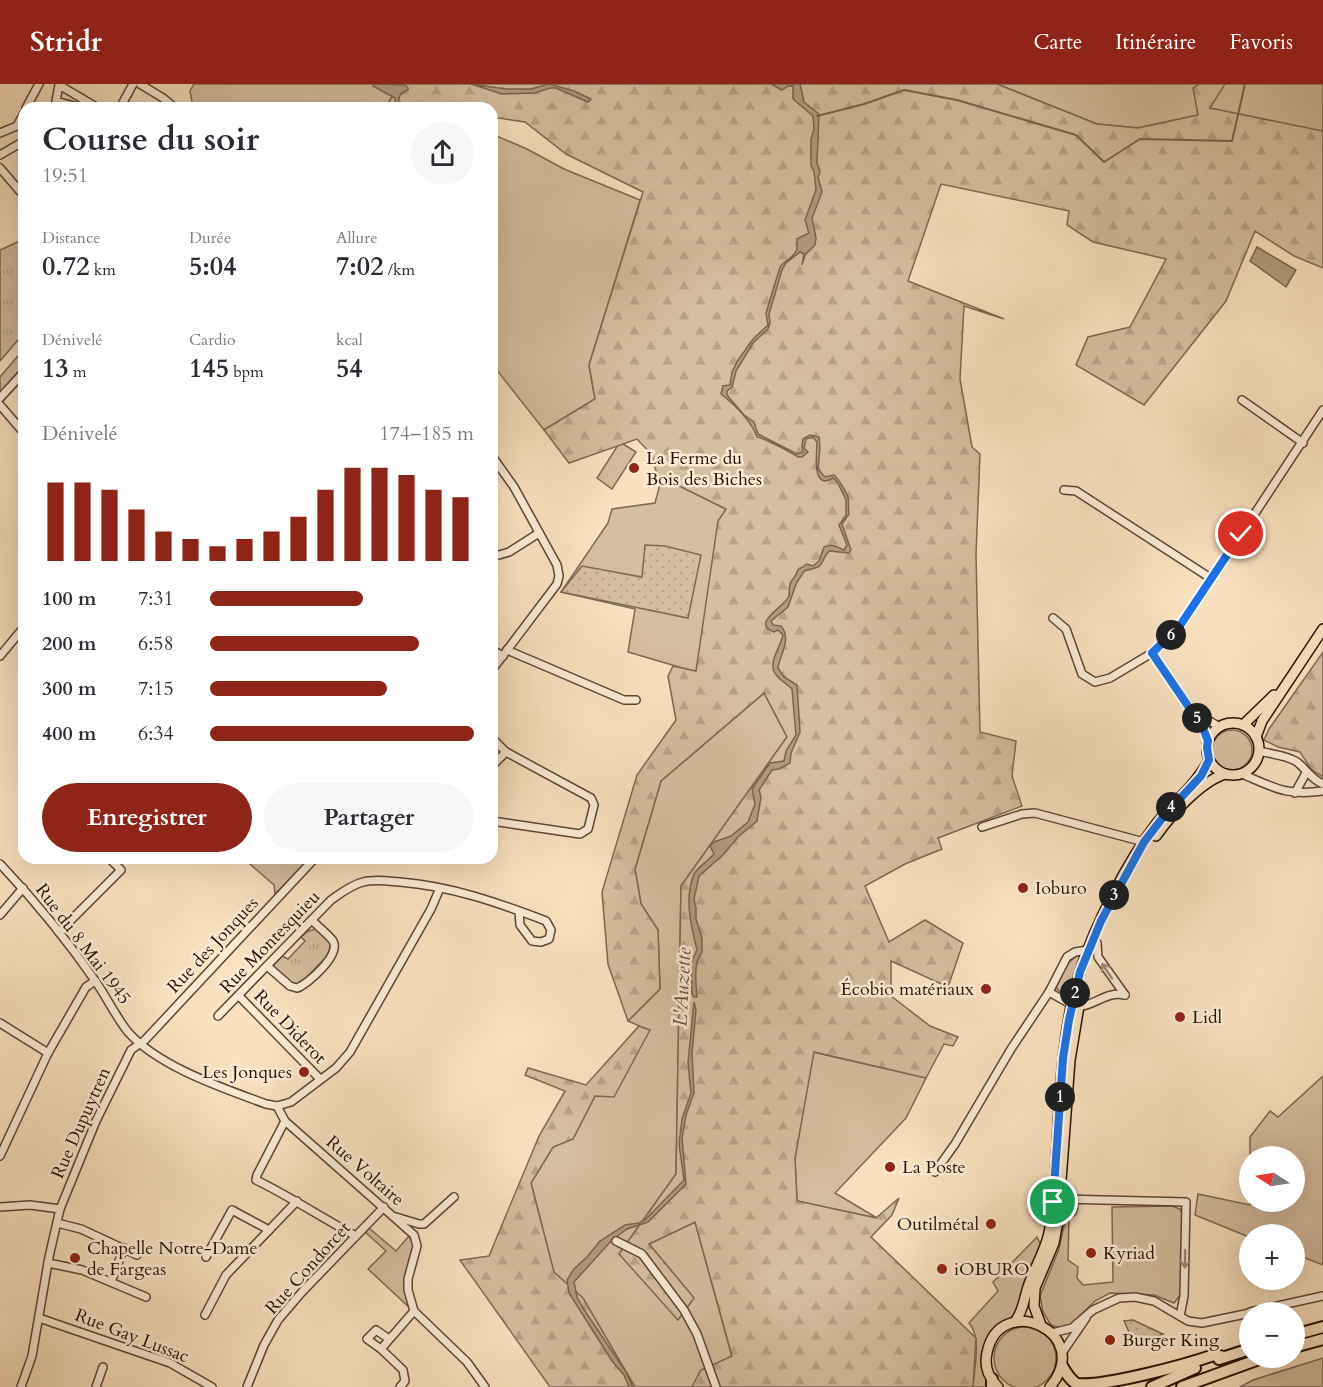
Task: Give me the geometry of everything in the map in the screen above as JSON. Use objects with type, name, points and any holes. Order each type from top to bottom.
[{"type":"highway","points":[[1305,1332],[1323,1327]]},
{"type":"highway","points":[[1305,1344],[1323,1339]]},
{"type":"highway","points":[[1152,1387],[1239,1352]]},
{"type":"highway","points":[[1062,1366],[1076,1383],[1091,1387],[1125,1383],[1214,1355],[1224,1357]]},
{"type":"highway","points":[[1182,1387],[1238,1366]]},
{"type":"highway","points":[[1200,1387],[1226,1375],[1238,1366]]},
{"type":"main road","points":[[1041,1325],[1034,1306],[1035,1288],[1054,1243],[1061,1199],[1075,1006],[1097,943],[1134,869],[1162,828],[1207,783],[1225,774],[1242,774],[1254,765],[1259,751],[1256,737],[1261,723],[1323,629]]},
{"type":"main road","points":[[1243,725],[1287,682]]},
{"type":"main road","points":[[1225,774],[1213,766],[1209,760],[1208,741],[1220,727],[1227,724],[1243,725],[1256,737]]},
{"type":"main road","points":[[1015,1322],[1022,1310],[1028,1285],[1046,1245],[1052,1218],[1063,1058],[1088,950],[1106,911],[1144,842],[1164,816],[1201,776],[1209,760]]},
{"type":"main road","points":[[994,1384],[987,1368],[986,1356],[989,1345],[995,1334],[1004,1327],[1015,1322],[1028,1321],[1041,1325],[1052,1333],[1062,1353],[1062,1366],[1058,1377],[1050,1387]]},
{"type":"street","points":[[30,102],[39,84]]},
{"type":"street","points":[[123,102],[133,84]]},
{"type":"street","points":[[140,84],[168,102]]},
{"type":"street","points":[[60,102],[56,101],[59,86],[87,102]]},
{"type":"street","points":[[0,133],[17,126]]},
{"type":"street","points":[[0,155],[18,144]]},
{"type":"street","points":[[0,168],[18,189]]},
{"type":"street","points":[[0,398],[18,378]]},
{"type":"street","points":[[1242,400],[1303,443]]},
{"type":"street","points":[[0,405],[18,426]]},
{"type":"street","points":[[1053,618],[1066,629],[1082,674],[1095,682],[1110,678],[1152,653],[1179,627],[1323,410]]},
{"type":"street","points":[[498,466],[514,487],[557,565],[559,576],[557,584],[498,662]]},
{"type":"street","points":[[1064,490],[1076,491],[1212,579]]},
{"type":"street","points":[[498,555],[509,552],[539,533]]},
{"type":"street","points":[[0,656],[18,634]]},
{"type":"street","points":[[498,651],[624,700],[636,700]]},
{"type":"street","points":[[1152,653],[1192,710],[1208,741]]},
{"type":"street","points":[[1192,710],[1220,727]]},
{"type":"street","points":[[498,744],[506,752],[591,798],[594,805],[588,829],[580,834],[498,822]]},
{"type":"street","points":[[1259,751],[1291,759],[1323,784]]},
{"type":"street","points":[[498,760],[506,752]]},
{"type":"street","points":[[1295,793],[1306,773]]},
{"type":"street","points":[[1242,774],[1274,788],[1295,793],[1323,790]]},
{"type":"street","points":[[982,827],[1022,814],[1035,813],[1144,842]]},
{"type":"street","name":"Rue du 8 Mai 1945","points":[[0,864],[48,916],[128,1032],[140,1043]]},
{"type":"street","points":[[59,933],[121,870],[115,864]]},
{"type":"street","name":"Rue des Jonques","points":[[131,1050],[309,864]]},
{"type":"street","name":"Rue Montesquieu","points":[[218,1017],[331,900],[361,883],[377,880],[416,883],[468,893],[519,911],[546,921],[551,930],[549,939],[541,942],[532,941],[520,925],[519,911]]},
{"type":"street","points":[[0,915],[23,888]]},
{"type":"street","points":[[140,1043],[189,1075],[266,1104],[277,1106],[291,1102],[336,1068],[350,1052],[440,888]]},
{"type":"street","points":[[267,966],[290,986],[297,988],[303,986],[332,957],[335,948],[333,942],[312,920]]},
{"type":"street","points":[[1049,992],[1075,1006],[1086,1006],[1109,994],[1125,995],[1098,957],[1097,943]]},
{"type":"street","points":[[935,1172],[955,1144],[1011,1049],[1049,992],[1067,957],[1076,952],[1088,950]]},
{"type":"street","points":[[0,1153],[48,1053],[86,987],[95,981]]},
{"type":"street","name":"Rue Diderot","points":[[239,996],[320,1079]]},
{"type":"street","points":[[1,1026],[48,1053]]},
{"type":"street","name":"Rue Dupuytren","points":[[21,1387],[32,1356],[60,1209],[96,1121],[131,1050]]},
{"type":"street","name":"Rue Voltaire","points":[[277,1106],[285,1121],[414,1235],[417,1246],[408,1279],[408,1290],[414,1311]]},
{"type":"street","points":[[285,1121],[256,1180],[356,1236]]},
{"type":"street","points":[[393,1216],[424,1224],[454,1197]]},
{"type":"street","points":[[1061,1199],[1186,1202],[1184,1296],[1180,1316]]},
{"type":"street","points":[[205,1315],[226,1275],[297,1201]]},
{"type":"street","points":[[0,1207],[30,1205],[60,1209]]},
{"type":"street","name":"Rue Condorcet","points":[[247,1387],[264,1345],[278,1320],[384,1207]]},
{"type":"street","points":[[206,1257],[232,1210],[269,1230]]},
{"type":"street","points":[[57,1223],[81,1229],[137,1255]]},
{"type":"street","points":[[616,1241],[642,1254],[684,1310],[697,1334],[716,1387]]},
{"type":"street","points":[[111,1282],[124,1248]]},
{"type":"street","points":[[48,1263],[82,1270],[146,1297]]},
{"type":"street","points":[[1297,1302],[1323,1296]]},
{"type":"street","points":[[1052,1333],[1072,1328],[1093,1310],[1119,1298],[1135,1297],[1154,1301],[1195,1323],[1239,1315]]},
{"type":"street","points":[[1062,1353],[1093,1310]]},
{"type":"street","points":[[381,1349],[414,1311],[467,1362],[483,1386]]},
{"type":"street","name":"Rue Gay Lussac","points":[[39,1318],[170,1364],[207,1386]]},
{"type":"street","points":[[389,1339],[376,1330],[367,1339],[381,1349],[403,1371],[405,1381],[400,1387]]},
{"type":"street","points":[[96,1387],[103,1367]]},
{"type":"green space","points":[[194,84],[400,84],[389,102],[192,102],[190,91]]},
{"type":"green space","points":[[400,84],[997,84],[1097,124],[1138,128],[1198,115],[1193,88],[1199,84],[1225,84],[1210,108],[1323,131],[1323,268],[1294,256],[1255,231],[1226,301],[1144,405],[1076,365],[1088,337],[1130,327],[1166,259],[1093,242],[1067,225],[1069,211],[941,184],[908,281],[1004,319],[964,306],[960,379],[972,447],[980,454],[976,555],[980,732],[1016,741],[1012,776],[1022,806],[938,838],[942,849],[905,864],[865,886],[889,942],[925,920],[963,943],[948,987],[891,961],[891,996],[930,1026],[958,1037],[953,1046],[944,1044],[926,1078],[814,1052],[795,1158],[797,1201],[876,1218],[899,1198],[892,1215],[871,1237],[976,1338],[973,1387],[692,1387],[701,1370],[732,1356],[695,1222],[649,1244],[694,1298],[678,1320],[619,1254],[676,1174],[681,886],[787,737],[764,693],[661,781],[635,869],[641,904],[658,930],[660,989],[628,1021],[608,964],[602,892],[637,775],[676,720],[668,676],[673,666],[696,671],[718,521],[726,509],[657,475],[652,455],[637,439],[569,463],[544,430],[595,399],[589,365],[643,192],[566,154],[525,122],[498,118],[498,102],[389,102]]},
{"type":"green space","points":[[997,84],[1323,84],[1323,134],[1198,115],[1138,128],[1097,124]]},
{"type":"green space","points":[[498,137],[564,169],[640,200],[589,365],[595,399],[544,430],[498,372]]},
{"type":"green space","points":[[18,242],[18,340],[0,361],[0,250]]},
{"type":"green space","points":[[18,356],[18,372],[0,393],[0,377]]},
{"type":"green space","points":[[620,442],[636,452],[612,489],[597,478]]},
{"type":"green space","points":[[662,477],[726,509],[696,672],[628,652],[635,609],[561,592],[608,523],[612,509],[655,503]]},
{"type":"green space","points":[[645,545],[665,546],[701,555],[688,618],[561,592],[582,566],[642,577]]},
{"type":"green space","points":[[1323,652],[1323,777],[1311,769],[1300,752],[1278,747],[1264,740],[1269,729]]},
{"type":"green space","points":[[764,693],[787,737],[681,886],[676,1174],[619,1254],[694,1298],[649,1244],[695,1222],[732,1357],[701,1370],[692,1387],[635,1387],[583,1299],[554,1273],[531,1183],[553,1147],[573,1139],[595,1096],[649,1030],[628,1021],[660,989],[658,930],[641,904],[635,869],[661,781]]},
{"type":"green space","points":[[1232,730],[1246,736],[1252,750],[1246,764],[1232,770],[1218,764],[1212,750],[1218,736]]},
{"type":"green space","points":[[250,864],[305,864],[275,894],[274,885]]},
{"type":"green space","points":[[316,929],[330,943],[331,952],[301,983],[293,985],[273,966],[282,956],[288,959],[305,941],[301,937],[308,931]]},
{"type":"green space","points":[[1078,955],[1080,958],[1068,998],[1057,989],[1056,985],[1068,963]]},
{"type":"green space","points":[[639,1026],[650,1030],[614,1097],[595,1096],[573,1139],[553,1147],[531,1183],[554,1272],[583,1298],[635,1387],[550,1387],[460,1260],[489,1256],[539,1136],[565,1091],[525,1075],[528,1068],[586,1085]]},
{"type":"green space","points":[[813,1052],[926,1078],[906,1118],[835,1193],[877,1218],[797,1201],[795,1158]]},
{"type":"green space","points":[[1323,1076],[1323,1265],[1305,1258],[1305,1224],[1239,1224],[1239,1233],[1195,1215],[1198,1194],[1239,1203],[1239,1212],[1305,1212],[1305,1146],[1250,1146],[1250,1137],[1270,1111],[1278,1117]]},
{"type":"green space","points":[[1071,1206],[1078,1206],[1078,1208],[1075,1215],[1069,1218],[1068,1260],[1078,1267],[1077,1278],[1083,1285],[1113,1282],[1112,1207],[1172,1206],[1180,1209],[1183,1217],[1182,1293],[1174,1303],[1154,1295],[1110,1293],[1095,1301],[1070,1325],[1060,1328],[1051,1325],[1043,1312],[1040,1296],[1059,1249],[1066,1217]]},
{"type":"green space","points":[[369,1228],[396,1251],[409,1236],[414,1246],[407,1271],[406,1286],[412,1310],[368,1269],[386,1251],[365,1232]]},
{"type":"green space","points":[[1037,1237],[1041,1245],[1015,1317],[999,1326],[989,1336],[981,1354],[989,1387],[973,1387],[976,1344],[973,1329],[969,1323],[998,1291],[993,1282]]},
{"type":"green space","points":[[1133,1320],[1163,1334],[1135,1345],[1124,1321]]},
{"type":"green space","points":[[1025,1327],[1047,1336],[1055,1352],[1055,1364],[1047,1380],[1031,1388],[1019,1388],[1003,1380],[994,1358],[1003,1336]]},
{"type":"green space","points":[[1323,1358],[1323,1387],[1240,1387],[1253,1380],[1291,1368],[1305,1368],[1305,1364]]},
{"type":"shaded area","points":[[375,84],[405,85],[408,90],[401,94],[399,102],[395,102],[395,98],[373,86]]},
{"type":"shaded area","points":[[471,84],[506,89],[531,89],[549,84],[574,91],[591,99],[588,102],[556,88],[535,93],[502,94]]},
{"type":"shaded area","points":[[771,84],[800,84],[804,102],[819,114],[817,163],[822,192],[812,218],[816,238],[815,245],[805,255],[802,265],[804,254],[800,252],[786,263],[782,270],[769,314],[768,329],[753,343],[736,371],[732,387],[727,391],[727,395],[744,415],[754,422],[758,434],[797,454],[803,452],[803,439],[810,435],[819,437],[818,469],[825,477],[834,475],[848,497],[849,514],[842,524],[851,550],[849,553],[829,551],[819,566],[804,571],[796,584],[788,607],[771,621],[773,625],[781,626],[784,631],[785,641],[778,668],[784,677],[797,685],[800,732],[791,753],[790,763],[772,770],[759,790],[761,797],[757,821],[699,876],[694,899],[696,919],[702,938],[702,952],[696,967],[697,997],[694,997],[691,963],[697,950],[691,922],[689,893],[694,874],[714,854],[710,846],[714,842],[731,836],[748,822],[755,804],[752,789],[770,763],[784,761],[786,751],[796,735],[792,689],[777,676],[773,666],[783,635],[778,630],[774,632],[768,628],[767,620],[789,596],[790,584],[798,570],[807,564],[813,566],[819,561],[824,547],[832,545],[844,550],[847,545],[839,525],[846,515],[846,499],[833,478],[826,481],[821,480],[818,475],[817,442],[813,437],[806,439],[804,448],[808,452],[798,457],[757,437],[742,414],[721,394],[723,386],[730,385],[732,372],[738,360],[754,338],[768,325],[766,313],[780,267],[796,252],[797,239],[809,233],[805,220],[816,190],[814,171],[811,166],[813,116],[793,99],[793,86],[782,90]]},
{"type":"shaded area","points":[[1257,247],[1296,270],[1286,287],[1250,261]]},
{"type":"shaded area","points":[[694,1002],[696,1010],[692,1053],[694,1093],[686,1115],[682,1138],[686,1184],[648,1222],[627,1229],[612,1240],[574,1282],[577,1297],[583,1308],[626,1372],[632,1385],[629,1387],[624,1375],[612,1361],[569,1293],[567,1280],[600,1241],[625,1225],[639,1223],[646,1219],[684,1180],[679,1144],[682,1119],[691,1093],[688,1063]]},
{"type":"waterway","points":[[817,116],[864,104],[904,90],[957,100],[1076,135],[1104,162],[1140,139],[1232,141],[1245,84]]},
{"type":"place","name":"La Ferme du Bois des Biches","points":[[634,468]]},
{"type":"place","name":"Ioburo","points":[[1023,888]]},
{"type":"place","name":"Écobio matériaux","points":[[986,989]]},
{"type":"place","name":"Lidl","points":[[1180,1017]]},
{"type":"place","name":"Les Jonques","points":[[304,1072]]},
{"type":"place","name":"La Poste","points":[[890,1167]]},
{"type":"place","name":"Outilmétal","points":[[991,1224]]},
{"type":"place","name":"Kyriad","points":[[1091,1253]]},
{"type":"place","name":"Chapelle Notre-Dame de Fargeas","points":[[75,1258]]},
{"type":"place","name":"iOBURO","points":[[942,1269]]},
{"type":"place","name":"Burger King","points":[[1110,1340]]},
{"type":"route","points":[[1053,1202],[1063,1058],[1072,1005],[1084,960],[1115,893],[1144,842],[1156,825],[1201,776],[1209,760],[1208,741],[1203,728],[1152,653],[1179,627],[1241,534]]},
{"type":"water label","name":"L'Auzette","points":[[682,987]]}]
